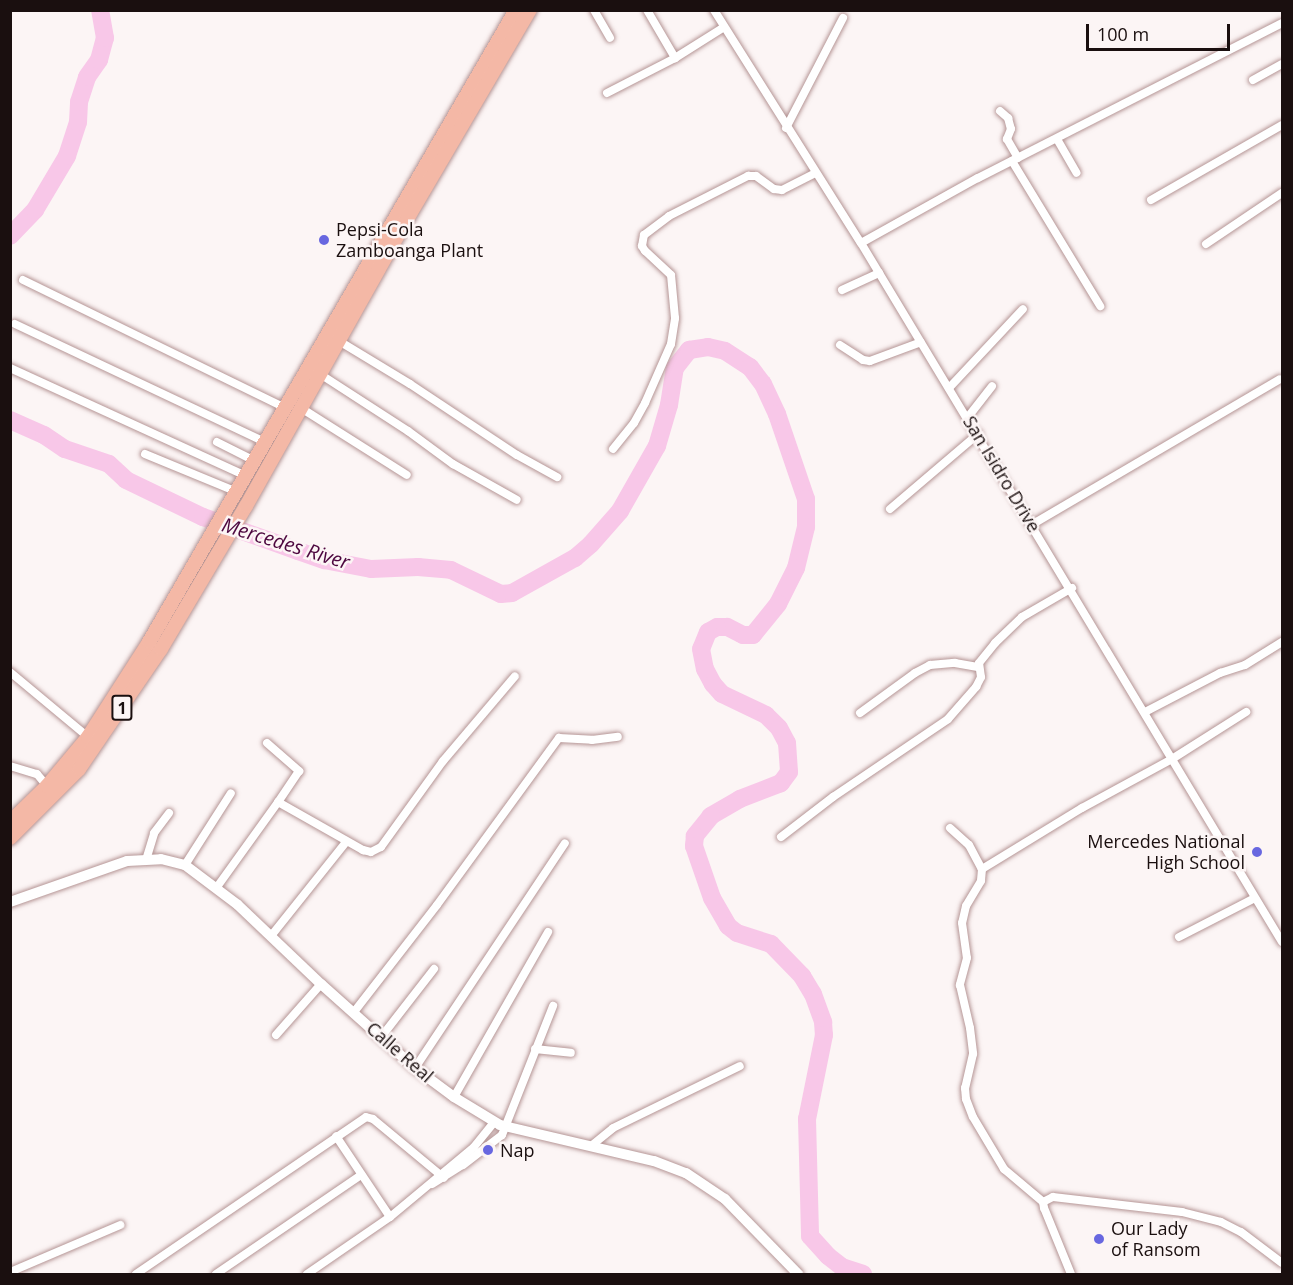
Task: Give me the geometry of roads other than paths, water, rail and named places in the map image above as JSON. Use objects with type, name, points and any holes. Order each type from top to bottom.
[{"type":"highway","name":"1","points":[[10,822],[47,786],[88,736],[149,642],[255,461],[272,445],[301,408],[513,28],[516,10]]},
{"type":"highway","name":"1","points":[[10,838],[80,769],[161,649],[246,506],[286,408],[513,28],[530,10]]},
{"type":"street","points":[[594,10],[610,38]]},
{"type":"street","points":[[647,10],[675,58]]},
{"type":"street","name":"San Isidro Drive","points":[[714,10],[968,417],[1282,942]]},
{"type":"street","points":[[786,128],[843,18]]},
{"type":"street","points":[[861,243],[1137,95],[1170,81],[1282,23]]},
{"type":"street","points":[[607,93],[675,58],[724,27]]},
{"type":"street","points":[[1253,80],[1282,64]]},
{"type":"street","points":[[1000,111],[1008,118],[1011,129],[1007,139],[1015,160],[1100,306]]},
{"type":"street","points":[[1151,200],[1282,125]]},
{"type":"street","points":[[1057,139],[1077,174]]},
{"type":"street","points":[[613,449],[634,423],[645,403],[671,344],[675,318],[676,305],[671,275],[645,251],[642,246],[644,235],[669,216],[748,176],[756,176],[774,189],[782,190],[815,173]]},
{"type":"street","points":[[1206,244],[1282,193]]},
{"type":"street","points":[[842,290],[879,273]]},
{"type":"street","points":[[23,280],[286,408]]},
{"type":"street","points":[[949,388],[1023,309]]},
{"type":"street","points":[[15,324],[272,445]]},
{"type":"street","points":[[339,341],[410,384],[517,455],[557,477]]},
{"type":"street","points":[[840,345],[862,360],[870,361],[921,342]]},
{"type":"street","points":[[10,368],[246,476]]},
{"type":"street","points":[[320,374],[408,431],[453,464],[517,500]]},
{"type":"street","points":[[1032,524],[1280,379]]},
{"type":"street","points":[[968,417],[992,386]]},
{"type":"street","points":[[301,408],[407,475]]},
{"type":"street","points":[[890,509],[978,434]]},
{"type":"street","points":[[217,442],[255,461]]},
{"type":"street","points":[[145,454],[235,495]]},
{"type":"street","points":[[780,837],[833,797],[948,719],[962,706],[980,681],[978,667],[1014,623],[1071,588]]},
{"type":"street","points":[[1145,712],[1220,673],[1245,665],[1282,642]]},
{"type":"street","points":[[860,713],[915,673],[930,665],[955,663],[978,667]]},
{"type":"street","points":[[10,672],[88,736]]},
{"type":"street","points":[[278,802],[346,842],[371,852],[381,847],[443,761],[515,676]]},
{"type":"street","points":[[982,869],[1026,841],[1172,759],[1246,712]]},
{"type":"street","points":[[354,1012],[438,904],[559,738],[592,740],[618,736]]},
{"type":"street","points":[[217,887],[299,771],[267,743]]},
{"type":"street","points":[[10,766],[38,774],[47,786]]},
{"type":"street","points":[[185,865],[231,793]]},
{"type":"street","points":[[146,860],[154,833],[169,813]]},
{"type":"street","points":[[950,828],[969,844],[982,869],[981,881],[962,914],[967,958],[960,985],[970,1028],[973,1054],[965,1088],[966,1099],[973,1117],[1004,1169],[1043,1203],[1060,1253],[1071,1275]]},
{"type":"street","points":[[271,936],[346,842]]},
{"type":"street","points":[[415,1068],[566,843]]},
{"type":"street","name":"Calle Real","points":[[10,902],[115,864],[161,859],[185,865],[217,887],[415,1068],[454,1097],[494,1122],[654,1161],[703,1182],[725,1199],[798,1275]]},
{"type":"street","points":[[1179,937],[1254,898]]},
{"type":"street","points":[[454,1097],[548,932]]},
{"type":"street","points":[[382,1036],[434,969]]},
{"type":"street","points":[[276,1035],[321,984]]},
{"type":"street","points":[[307,1275],[460,1163],[483,1151],[502,1135],[553,1006]]},
{"type":"street","points":[[535,1049],[571,1053]]},
{"type":"street","points":[[591,1146],[613,1128],[740,1066]]},
{"type":"street","points":[[136,1275],[336,1136],[369,1117],[442,1176]]},
{"type":"street","points":[[460,1163],[494,1122]]},
{"type":"street","points":[[336,1136],[390,1216]]},
{"type":"street","points":[[474,1147],[483,1151]]},
{"type":"street","points":[[216,1275],[361,1175]]},
{"type":"street","points":[[1043,1203],[1053,1197],[1200,1216],[1221,1222],[1241,1232],[1282,1263]]},
{"type":"street","points":[[11,1269],[120,1225]]},
{"type":"waterway","name":"Mercedes River","points":[[10,236],[35,210],[67,156],[78,122],[79,102],[87,77],[99,60],[105,38],[100,10]]},
{"type":"waterway","name":"Mercedes River","points":[[10,420],[44,435],[65,449],[109,464],[126,480],[203,517],[298,551],[324,560],[371,569],[418,567],[451,570],[501,594],[512,593],[575,558],[591,544],[620,511],[657,446],[669,405],[675,368],[689,350],[708,347],[725,351],[750,367],[763,384],[777,414],[806,499],[806,527],[796,568],[778,604],[753,635],[743,635],[727,627],[717,627],[708,632],[701,649],[705,669],[713,684],[722,694],[766,715],[779,728],[787,743],[789,772],[781,783],[740,799],[711,816],[695,836],[694,846],[712,898],[728,926],[737,933],[771,944],[802,976],[813,994],[823,1022],[824,1035],[807,1119],[810,1236],[828,1256],[842,1267],[863,1274]]},
{"type":"place","name":"Pepsi-Cola Zamboanga Plant","points":[[324,240]]},
{"type":"place","name":"Mercedes National High School","points":[[1257,852]]},
{"type":"place","name":"Nap","points":[[488,1150]]},
{"type":"place","name":"Our Lady of Ransom","points":[[1099,1239]]}]
